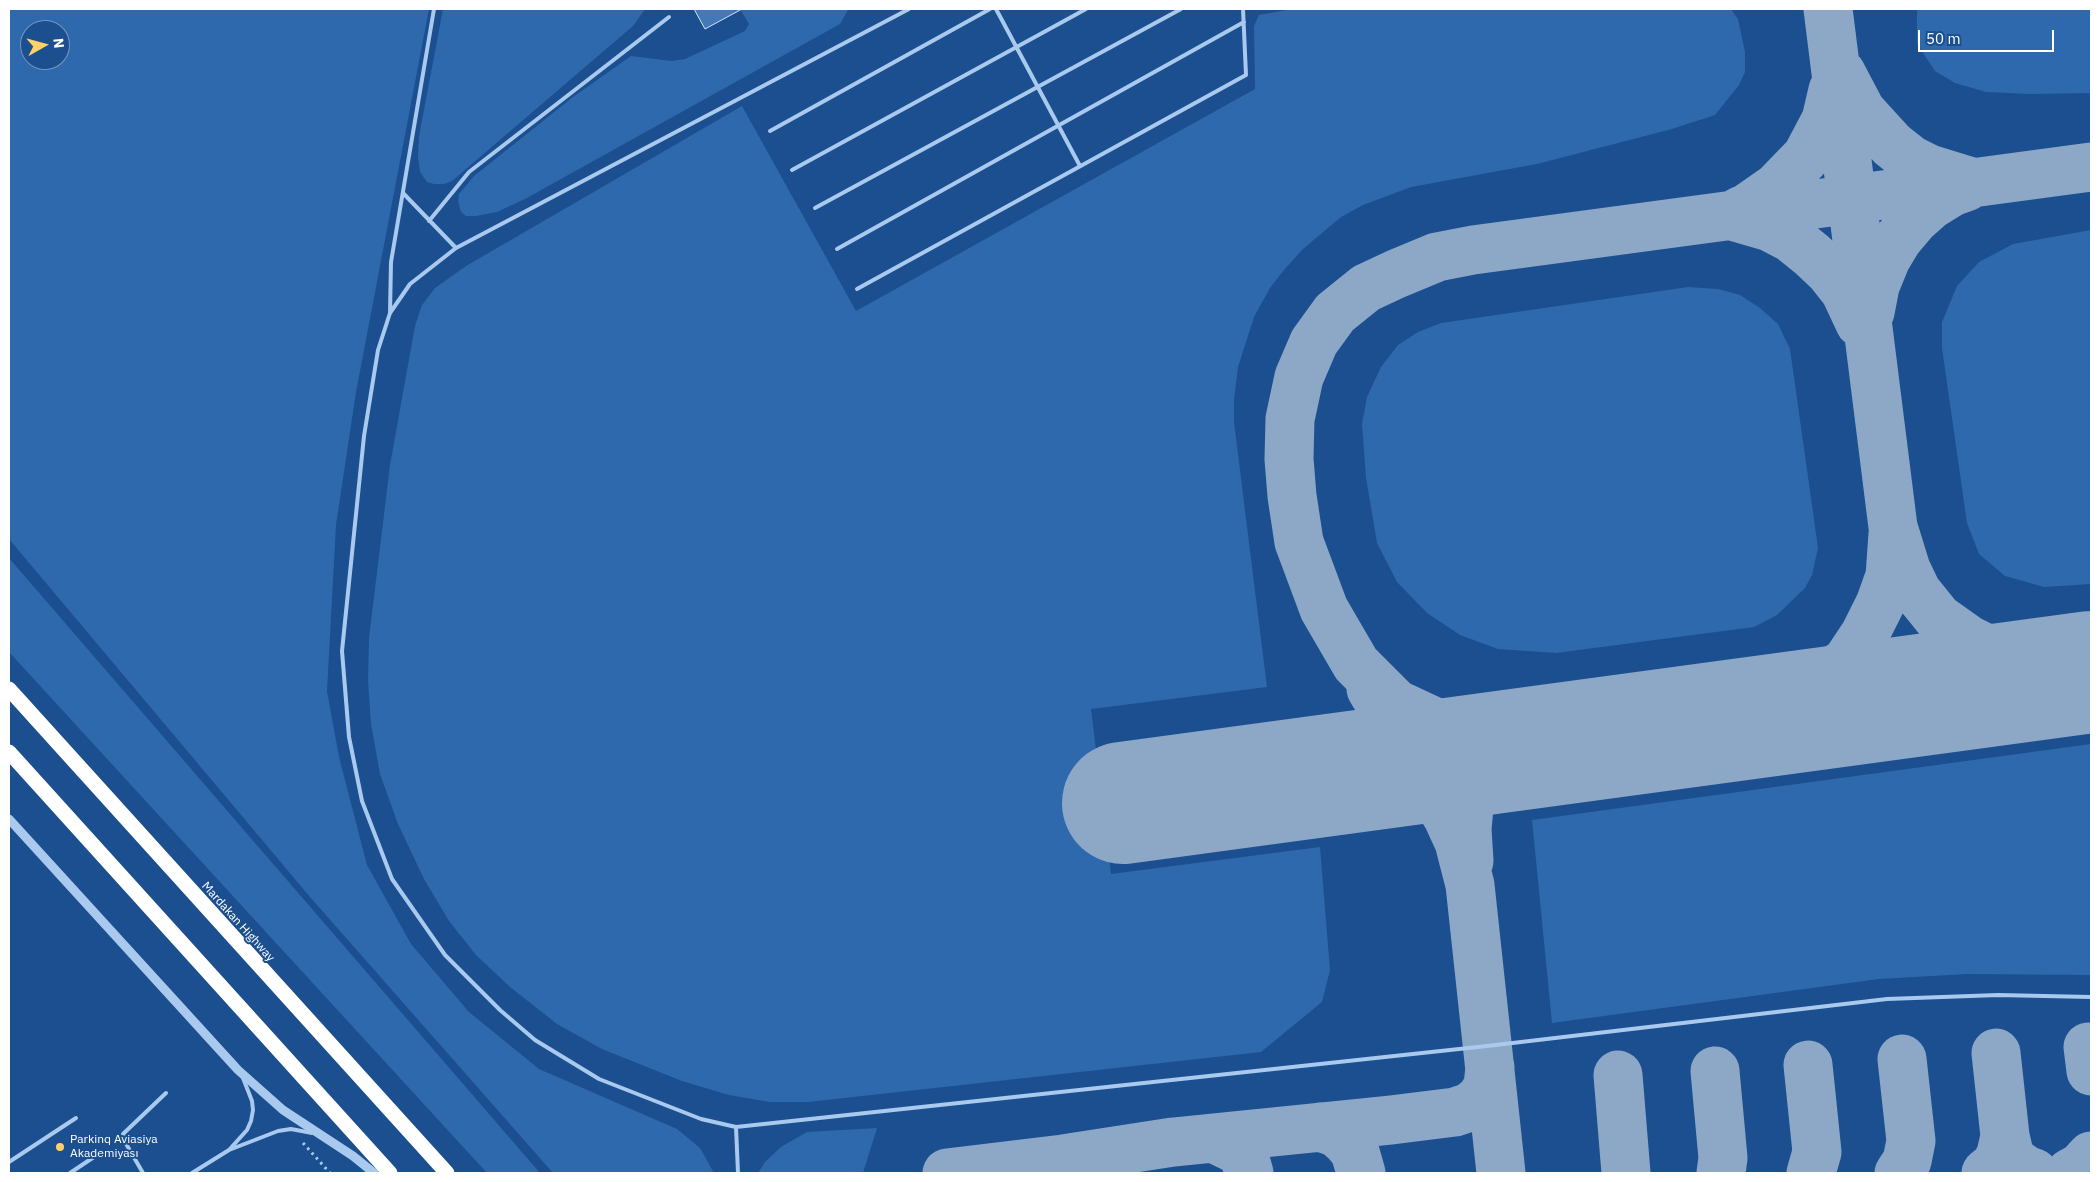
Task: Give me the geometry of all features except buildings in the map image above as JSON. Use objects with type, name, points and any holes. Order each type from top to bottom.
[{"type":"highway","name":"Mardakan Highway","points":[[9,689],[447,1173]]},
{"type":"highway","points":[[9,752],[390,1173]]},
{"type":"street","points":[[9,819],[238,1070],[283,1110],[353,1156],[374,1173]]},
{"type":"lane","points":[[434,9],[392,262],[390,313],[378,350],[364,436],[342,651],[349,737],[362,801],[392,879],[444,955],[500,1010],[535,1040],[599,1079],[701,1119],[736,1127],[1487,1046],[1887,999],[1998,995],[2091,997]]},
{"type":"lane","points":[[390,313],[410,284],[456,248],[908,9]]},
{"type":"lane","points":[[770,131],[990,9]]},
{"type":"lane","points":[[996,9],[1080,166]]},
{"type":"lane","points":[[792,170],[1086,9]]},
{"type":"lane","points":[[815,208],[1181,9]]},
{"type":"lane","points":[[858,289],[1246,75],[1243,9]]},
{"type":"lane","points":[[429,221],[469,172],[669,17]]},
{"type":"lane","points":[[837,249],[1244,22]]},
{"type":"lane","points":[[403,194],[456,248]]},
{"type":"lane","points":[[229,1150],[247,1130],[253,1110],[247,1085],[238,1070]]},
{"type":"lane","points":[[143,1173],[125,1142],[123,1134],[166,1093]]},
{"type":"lane","points":[[9,1162],[76,1118]]},
{"type":"lane","points":[[736,1127],[738,1173]]},
{"type":"lane","points":[[192,1173],[229,1150],[265,1135],[302,1130],[322,1136]]},
{"type":"lane","points":[[70,1173],[97,1155]]},
{"type":"path","points":[[291,1130],[330,1173]]},
{"type":"shaded area","points":[[9,9],[429,9],[356,392],[336,525],[327,691],[339,757],[367,865],[411,944],[469,1012],[539,1069],[677,1129],[700,1148],[714,1173],[553,1173],[310,897],[9,539]]},
{"type":"shaded area","points":[[443,9],[645,9],[633,26],[452,181],[444,184],[434,184],[427,182],[420,172],[418,157],[419,136]]},
{"type":"shaded area","points":[[740,9],[848,10],[840,24],[525,199],[497,212],[466,216],[461,212],[458,201],[459,194],[474,176],[573,97],[631,56],[672,61],[685,59],[745,31],[749,24]]},
{"type":"shaded area","points":[[1293,9],[1731,9],[1738,19],[1745,52],[1745,72],[1739,85],[1715,115],[1672,129],[1537,164],[1411,187],[1363,205],[1341,217],[1303,249],[1270,288],[1254,317],[1238,367],[1234,399],[1234,422],[1267,687],[1091,709],[1111,874],[1320,847],[1330,970],[1322,1002],[1261,1052],[808,1102],[770,1102],[729,1095],[682,1081],[602,1049],[557,1024],[510,987],[476,955],[449,921],[424,879],[398,824],[380,774],[371,724],[368,681],[369,638],[390,465],[415,326],[422,305],[435,288],[466,266],[742,106],[856,311],[1255,89],[1254,26],[1259,15]]},
{"type":"shaded area","points":[[1917,9],[2091,9],[2091,93],[2030,94],[1986,92],[1955,83],[1935,71],[1917,44]]},
{"type":"shaded area","points":[[2091,230],[2091,584],[2044,587],[2005,576],[1979,554],[1967,523],[1942,348],[1942,322],[1957,286],[1979,262],[2013,244]]},
{"type":"shaded area","points":[[1688,287],[1718,289],[1740,295],[1760,308],[1778,324],[1790,349],[1818,548],[1812,575],[1805,588],[1777,615],[1754,627],[1556,653],[1498,649],[1460,635],[1427,613],[1397,582],[1377,543],[1366,478],[1362,424],[1367,397],[1381,367],[1398,345],[1418,332],[1441,323]]},
{"type":"shaded area","points":[[9,558],[540,1173],[487,1173],[9,652]]},
{"type":"shaded area","points":[[2091,744],[2091,975],[1967,974],[1879,979],[1552,1023],[1532,820]]},
{"type":"shaded area","points":[[877,1128],[863,1173],[758,1173],[765,1162],[781,1147],[807,1132]]},
{"type":"taxiway","points":[[1828,9],[1893,527],[1906,569],[1917,592],[1938,618],[1969,640],[2017,664],[2071,674]]},
{"type":"taxiway","points":[[1841,73],[1861,111],[1892,145],[1911,160],[1929,169],[1968,181]]},
{"type":"taxiway","points":[[1740,211],[1777,187],[1807,156],[1826,120],[1833,90]]},
{"type":"taxiway","points":[[1510,751],[1441,725],[1396,704],[1356,664],[1324,609],[1299,542],[1289,459],[1290,419],[1299,377],[1314,342],[1335,313],[1366,288],[1396,274],[1437,257],[1473,250],[2091,167]]},
{"type":"taxiway","points":[[1870,312],[1875,286],[1886,259],[1898,239],[1914,220],[1931,205],[1952,192],[1966,187]]},
{"type":"taxiway","points":[[1732,216],[1770,227],[1791,238],[1812,255],[1830,272],[1845,291],[1860,323]]},
{"type":"taxiway","points":[[1762,716],[1813,688],[1847,661],[1865,634],[1880,604],[1890,576],[1893,534]]},
{"type":"taxiway","points":[[1371,689],[1448,818],[1459,842],[1470,885],[1501,1173]]},
{"type":"taxiway","points":[[1469,861],[1467,829],[1469,807],[1476,785],[1487,768],[1510,751]]},
{"type":"taxiway","points":[[2088,1047],[2091,1071]]},
{"type":"taxiway","points":[[1986,1173],[1996,1165],[2001,1154],[2005,1136],[1996,1053]]},
{"type":"taxiway","points":[[1899,1173],[1907,1161],[1911,1141],[1902,1059]]},
{"type":"taxiway","points":[[1808,1065],[1817,1152],[1811,1173]]},
{"type":"taxiway","points":[[947,1173],[1063,1159],[1173,1142],[1455,1112],[1470,1107],[1481,1098],[1488,1086],[1490,1067]]},
{"type":"taxiway","points":[[1715,1071],[1723,1158],[1721,1173]]},
{"type":"taxiway","points":[[1618,1075],[1626,1173]]},
{"type":"taxiway","points":[[1320,1127],[1337,1133],[1347,1142],[1355,1152],[1361,1173]]},
{"type":"taxiway","points":[[2005,1136],[2009,1153],[2014,1162],[2034,1173]]},
{"type":"taxiway","points":[[1213,1138],[1238,1150],[1245,1159],[1249,1173]]},
{"type":"taxiway","points":[[2070,1173],[2081,1167],[2091,1156]]},
{"type":"runway","points":[[1123,803],[2091,672]]},
{"type":"place","name":"Parkinq Aviasiya Akademiyası","points":[[60,1147]]}]
